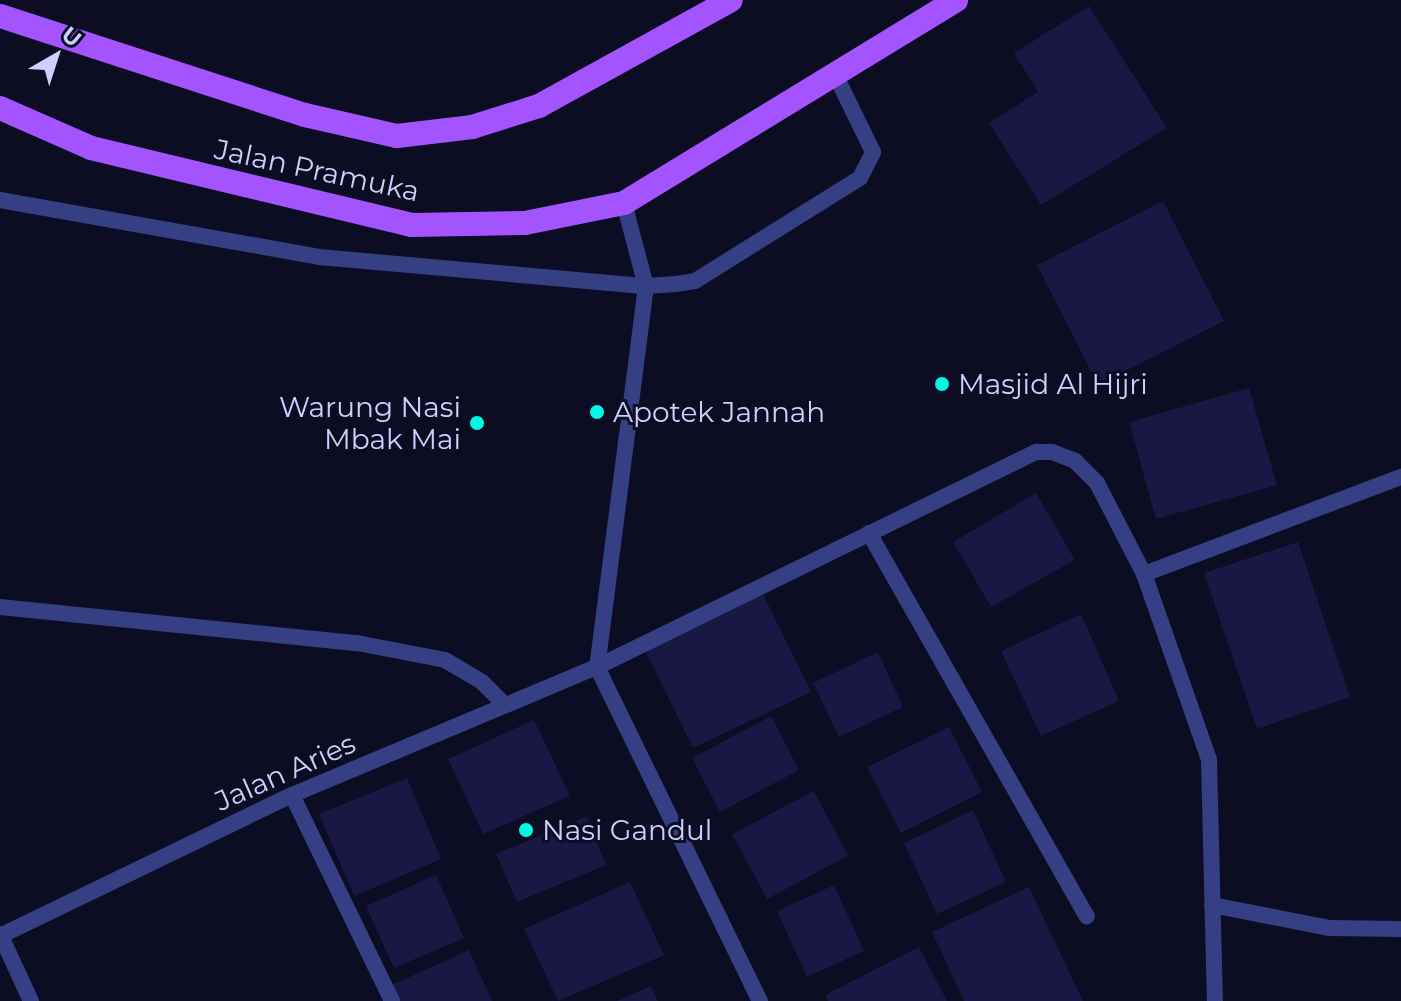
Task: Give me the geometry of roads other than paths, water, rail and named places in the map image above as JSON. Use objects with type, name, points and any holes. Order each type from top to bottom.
[{"type":"main road","name":"Jalan Pramuka","points":[[0,16],[305,115],[397,136],[472,127],[539,106],[731,0]]},
{"type":"main road","name":"Jalan Pramuka","points":[[0,108],[91,148],[412,225],[525,223],[624,203],[956,0]]},
{"type":"street","points":[[0,200],[319,257],[646,286],[695,281],[860,178],[873,152],[835,74]]},
{"type":"street","points":[[624,203],[646,286],[597,667],[760,1001]]},
{"type":"street","name":"Jalan Aries","points":[[0,935],[292,795],[597,667],[1036,452],[1052,452],[1075,461],[1097,483],[1144,574],[1209,760],[1215,1001]]},
{"type":"street","points":[[1144,574],[1401,477]]},
{"type":"street","points":[[869,533],[1087,916]]},
{"type":"street","points":[[0,607],[372,646],[445,660],[482,682],[504,704]]},
{"type":"street","points":[[292,795],[392,1001]]},
{"type":"street","points":[[1212,905],[1329,928],[1401,929]]},
{"type":"street","points":[[0,935],[31,1001]]},
{"type":"place","name":"Masjid Al Hijri","points":[[942,384]]},
{"type":"place","name":"Apotek Jannah","points":[[597,412]]},
{"type":"place","name":"Warung Nasi Mbak Mai","points":[[477,423]]},
{"type":"place","name":"Nasi Gandul","points":[[526,830]]}]
